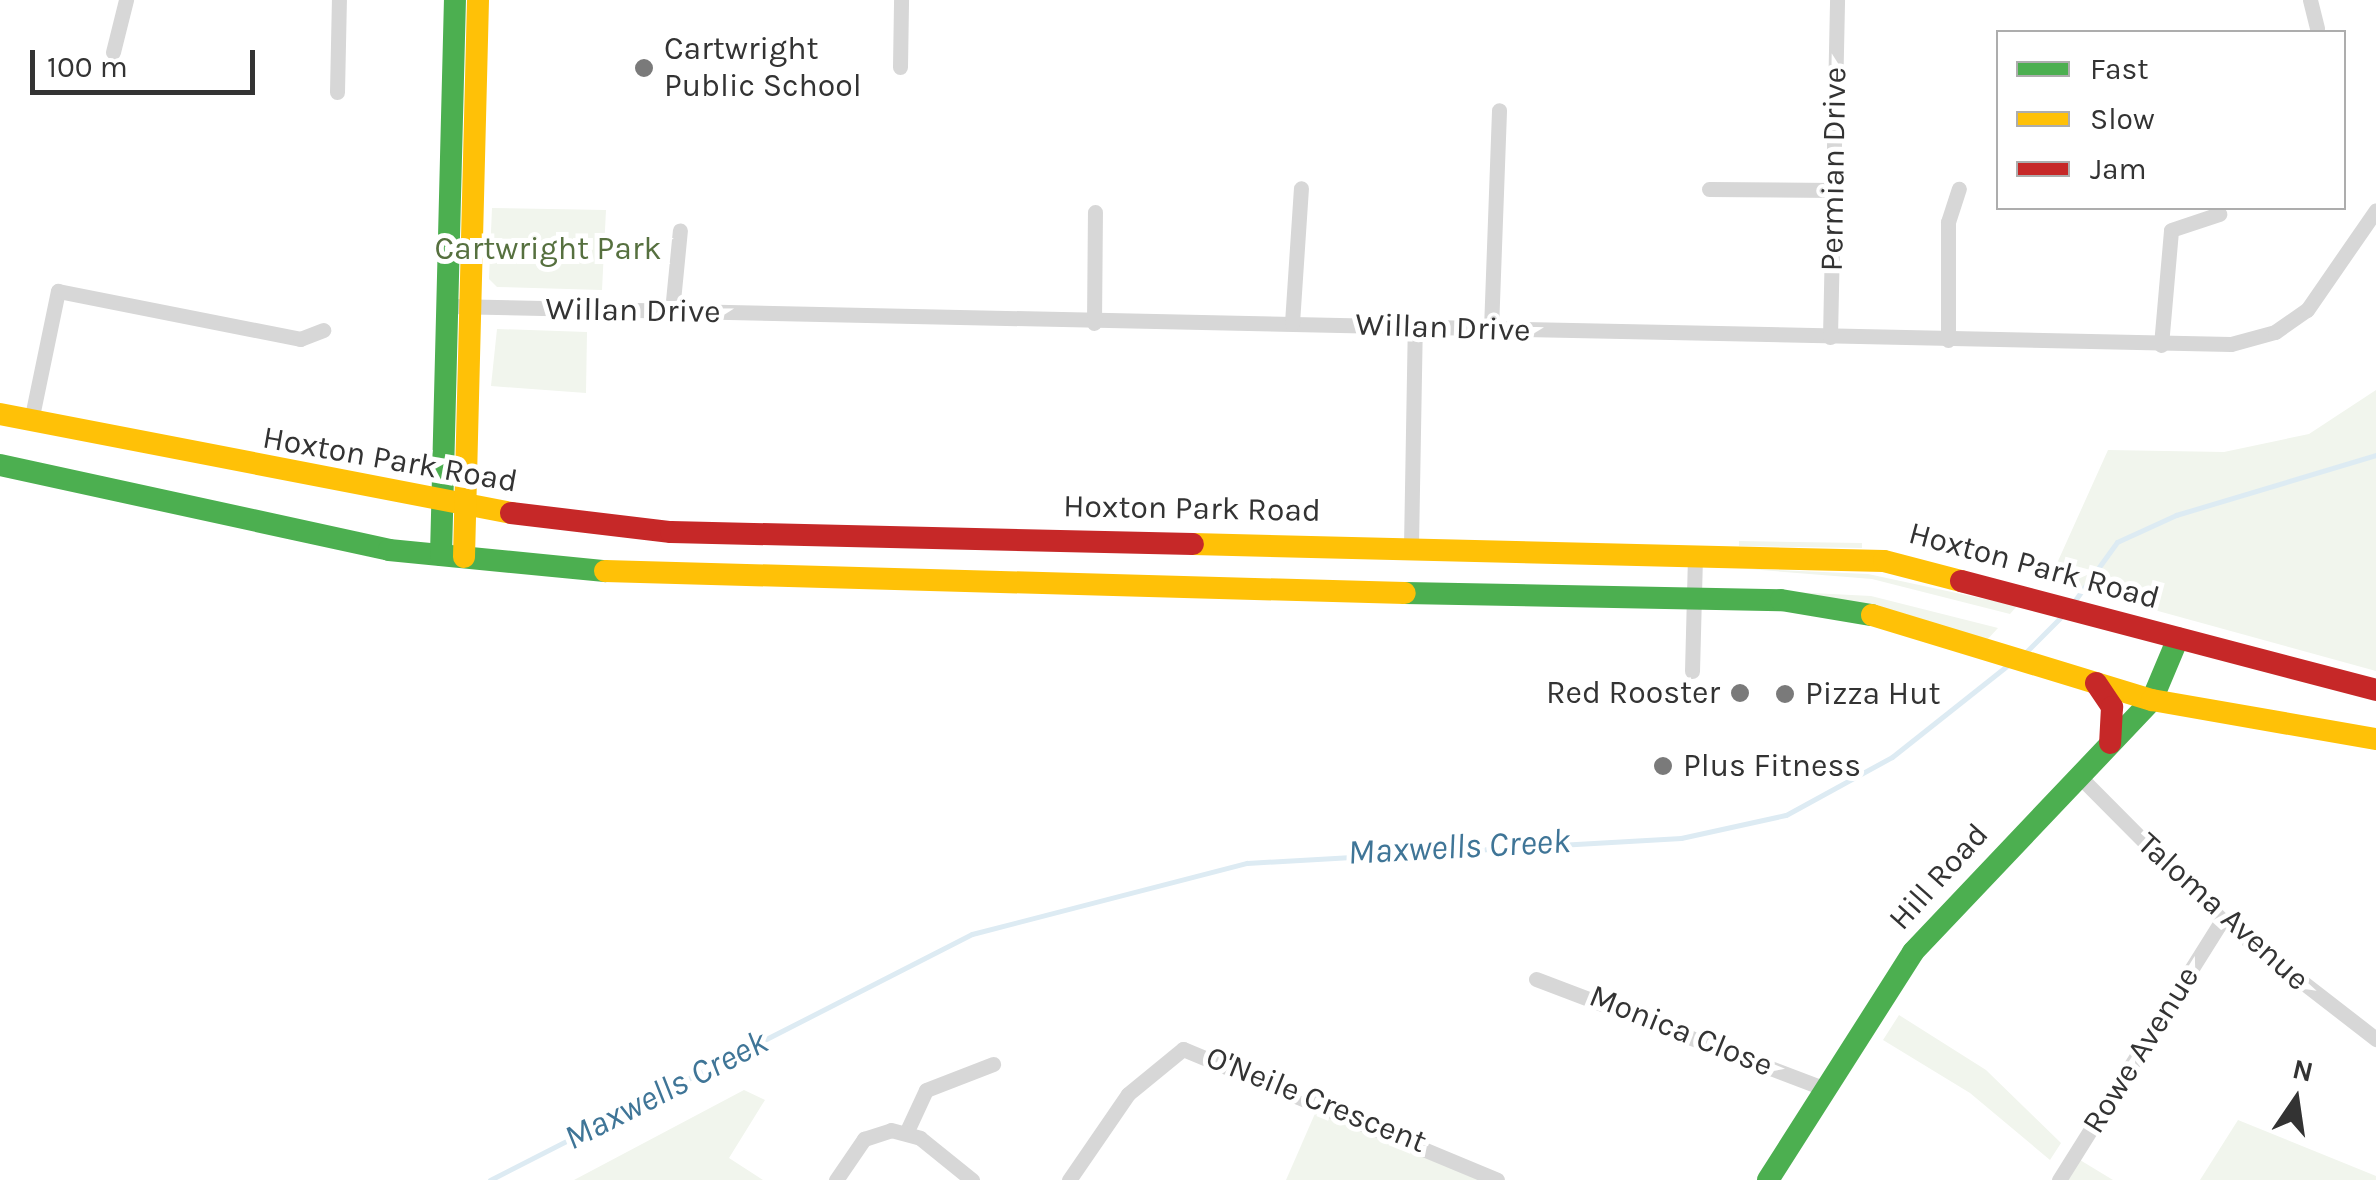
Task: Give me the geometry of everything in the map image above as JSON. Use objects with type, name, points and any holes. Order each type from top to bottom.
[{"type":"main road","points":[[455,0],[462,201]]},
{"type":"main road","points":[[453,556],[462,201],[478,0]]},
{"type":"main road","name":"Hoxton Park Road","points":[[0,414],[454,507],[670,532],[1412,546],[1884,560],[2028,594],[2376,690]]},
{"type":"main road","points":[[0,465],[294,533],[453,556],[672,578],[1694,598],[1842,608],[2152,700],[2376,739]]},
{"type":"main road","name":"Hill Road","points":[[1768,1180],[1924,939],[2152,700],[2178,638]]},
{"type":"main road","points":[[2096,683],[2112,707],[2110,744]]},
{"type":"street","points":[[112,52],[126,0]]},
{"type":"street","points":[[338,92],[339,0]]},
{"type":"street","points":[[900,67],[901,0]]},
{"type":"street","name":"Permian Drive","points":[[1830,338],[1837,0]]},
{"type":"street","points":[[2310,0],[2317,28]]},
{"type":"street","points":[[1491,329],[1499,110]]},
{"type":"street","points":[[1292,322],[1300,188]]},
{"type":"street","points":[[1709,189],[1836,190]]},
{"type":"street","points":[[1948,340],[1948,222],[1959,189]]},
{"type":"street","name":"Willan Drive","points":[[459,307],[1094,323],[1292,322],[2161,345],[2257,340],[2292,322],[2322,295],[2376,210]]},
{"type":"street","points":[[1094,323],[1095,212]]},
{"type":"street","points":[[2161,345],[2171,230],[2218,214]]},
{"type":"street","points":[[672,311],[680,230]]},
{"type":"street","points":[[31,420],[58,291],[300,339],[323,330]]},
{"type":"street","points":[[1412,546],[1416,327]]},
{"type":"street","points":[[1692,671],[1694,554]]},
{"type":"street","name":"Taloma Avenue","points":[[2079,776],[2222,920],[2376,1039]]},
{"type":"street","name":"Rowe Avenue","points":[[2060,1180],[2222,920]]},
{"type":"street","name":"Monica Close","points":[[1536,979],[1824,1089]]},
{"type":"street","name":"O'Neile Crescent","points":[[1069,1180],[1128,1094],[1183,1049],[1498,1180]]},
{"type":"street","points":[[907,1132],[926,1090],[993,1064]]},
{"type":"street","points":[[836,1180],[864,1139],[907,1132],[972,1180]]},
{"type":"green space","name":"Cartwright Park","points":[[492,208],[606,210],[602,290],[497,287],[489,279]]},
{"type":"green space","points":[[497,329],[587,332],[586,393],[491,386]]},
{"type":"green space","points":[[2376,390],[2376,671],[2049,581],[2108,450],[2224,452],[2309,434]]},
{"type":"green space","points":[[1739,541],[1862,543],[1862,548],[1739,546]]},
{"type":"green space","points":[[1735,568],[1868,574],[2017,606],[2010,614],[1872,579]]},
{"type":"green space","points":[[1753,590],[1871,596],[1998,628],[1986,641]]},
{"type":"green space","points":[[1899,1015],[1986,1070],[2061,1143],[2050,1160],[1970,1093],[1883,1040]]},
{"type":"green space","points":[[744,1090],[765,1100],[729,1158],[763,1180],[574,1180]]},
{"type":"green space","points":[[1317,1109],[1487,1180],[1286,1180]]},
{"type":"green space","points":[[2238,1120],[2376,1176],[2376,1180],[2200,1180]]},
{"type":"green space","points":[[2080,1160],[2113,1180],[2068,1180]]},
{"type":"waterway","name":"Maxwells Creek","points":[[2073,603],[2117,542],[2176,515],[2376,455]]},
{"type":"waterway","name":"Maxwells Creek","points":[[2025,653],[2063,615]]},
{"type":"waterway","name":"Maxwells Creek","points":[[490,1180],[972,934],[1247,863],[1681,838],[1786,815],[1892,757],[2008,665]]},
{"type":"traffic: fast","points":[[441,555],[455,0]]},
{"type":"traffic: fast","points":[[0,465],[389,550],[605,571]]},
{"type":"traffic: fast","points":[[1405,593],[1781,600],[1872,615]]},
{"type":"traffic: fast","points":[[1768,1180],[1913,952],[2152,700],[2178,638]]},
{"type":"traffic: slow","points":[[464,557],[478,0]]},
{"type":"traffic: slow","points":[[0,414],[511,513]]},
{"type":"traffic: slow","points":[[1193,544],[1884,561],[1961,581]]},
{"type":"traffic: slow","points":[[605,571],[1405,593]]},
{"type":"traffic: slow","points":[[1872,615],[2152,700],[2376,739]]},
{"type":"traffic: jam","points":[[511,513],[671,532],[1193,544]]},
{"type":"traffic: jam","points":[[1961,581],[2376,690]]},
{"type":"traffic: jam","points":[[2096,683],[2112,707],[2110,743]]},
{"type":"place","name":"Cartwright Public School","points":[[644,68]]},
{"type":"place","name":"Red Rooster","points":[[1740,693]]},
{"type":"place","name":"Pizza Hut","points":[[1785,694]]},
{"type":"place","name":"Plus Fitness","points":[[1663,766]]}]
